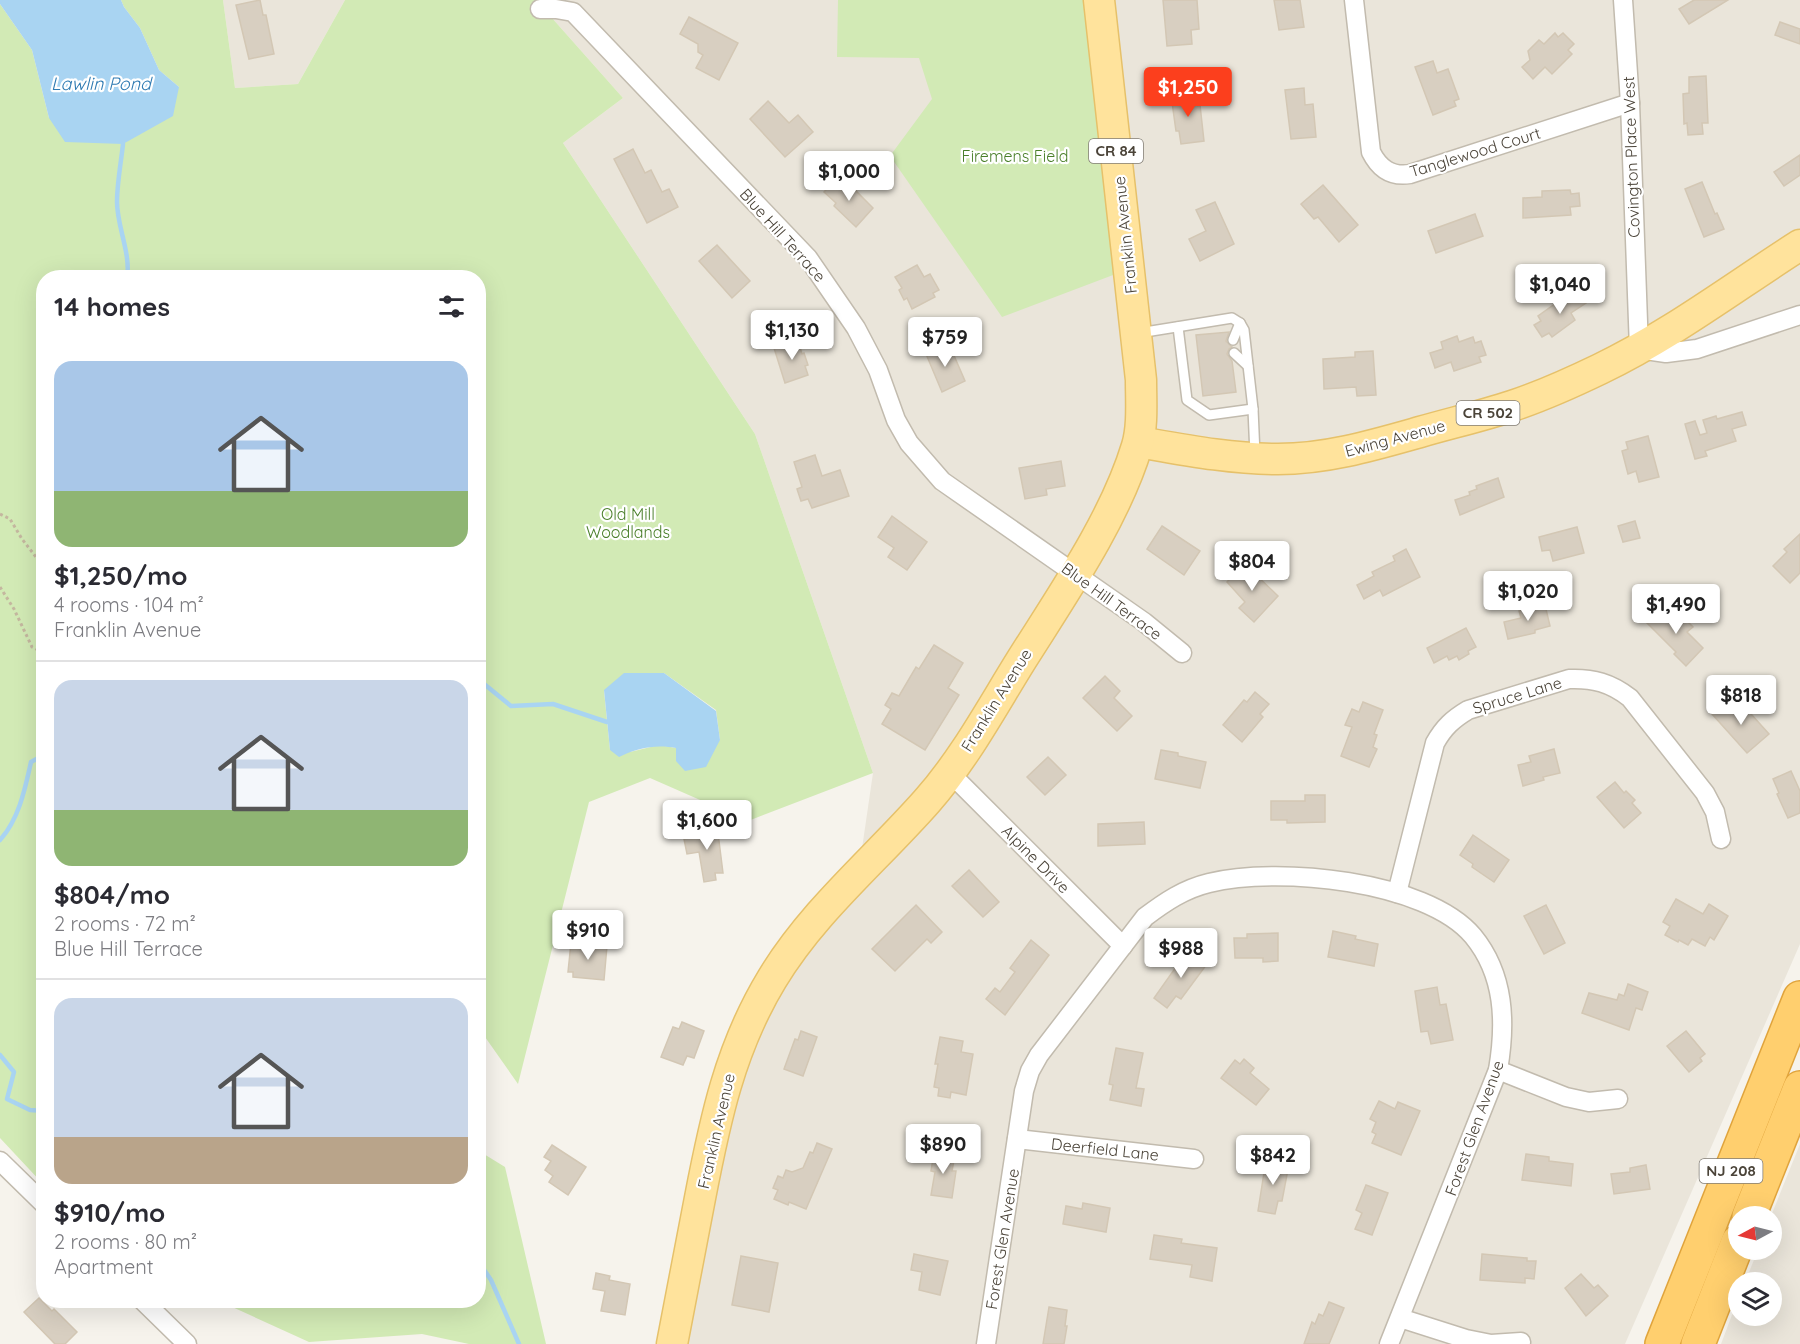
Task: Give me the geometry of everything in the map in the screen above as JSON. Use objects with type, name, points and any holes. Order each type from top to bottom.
[{"type":"highway","points":[[1764,1088],[1800,984]]},
{"type":"highway","name":"NJ 208","points":[[1662,1344],[1800,998]]},
{"type":"highway","name":"NJ 208","points":[[1753,1206],[1800,1088]]},
{"type":"highway","points":[[1698,1344],[1731,1260]]},
{"type":"main road","name":"Franklin Avenue","points":[[672,1344],[717,1112],[736,1052],[752,1015],[771,980],[819,914],[922,807],[950,773],[1076,573],[1118,495],[1138,442],[1141,380],[1099,0]]},
{"type":"main road","name":"Ewing Avenue","points":[[1138,442],[1204,454],[1255,459],[1315,456],[1356,449],[1510,407],[1639,350],[1800,245]]},
{"type":"street","name":"Tanglewood Court","points":[[1354,0],[1371,152],[1383,169],[1393,174],[1410,174],[1630,103]]},
{"type":"street","name":"Covington Place West","points":[[1623,0],[1630,103],[1639,350]]},
{"type":"street","name":"Blue Hill Terrace","points":[[540,9],[573,12],[808,258],[855,328],[878,370],[896,420],[909,443],[936,474],[1144,622],[1182,653]]},
{"type":"street","points":[[1639,350],[1666,353],[1697,349],[1800,315]]},
{"type":"street","name":"Spruce Lane","points":[[1397,893],[1435,743],[1442,730],[1453,719],[1468,710],[1569,679],[1585,678],[1601,681],[1617,688],[1636,705],[1705,792],[1715,812],[1721,839]]},
{"type":"street","name":"Alpine Drive","points":[[950,773],[1123,946]]},
{"type":"street","name":"Forest Glen Avenue","points":[[986,1344],[1024,1091],[1030,1071],[1039,1054],[1145,917],[1166,901],[1188,890],[1211,883],[1250,878],[1296,877],[1359,884],[1397,893],[1445,912],[1473,936],[1485,954],[1495,975],[1501,999],[1504,1022],[1498,1070],[1389,1344]]},
{"type":"street","points":[[1498,1070],[1566,1097],[1589,1102],[1618,1099]]},
{"type":"street","name":"Deerfield Lane","points":[[1017,1139],[1194,1159]]},
{"type":"street","points":[[0,1161],[36,1196]]},
{"type":"street","points":[[150,1308],[187,1344]]},
{"type":"street","points":[[1400,1318],[1466,1339],[1491,1344],[1521,1342]]},
{"type":"lane","points":[[1136,334],[1233,318],[1240,323],[1244,330],[1253,409],[1255,459]]},
{"type":"lane","points":[[1233,340],[1240,323]]},
{"type":"lane","points":[[1178,327],[1187,400],[1209,415],[1253,409]]},
{"type":"lane","points":[[1234,353],[1248,366]]},
{"type":"path","points":[[0,514],[10,519],[36,557]]},
{"type":"path","points":[[0,587],[14,609],[32,647],[36,649]]},
{"type":"shaded area","points":[[223,0],[345,0],[298,84],[235,88]]},
{"type":"shaded area","points":[[536,0],[1800,0],[1800,944],[1625,1344],[677,1344],[754,1026],[859,869],[873,773],[755,434],[563,143],[623,98]]},
{"type":"shaded area","points":[[1800,1144],[1800,1344],[1721,1344],[1728,1325],[1782,1326],[1782,1272],[1749,1272],[1754,1260],[1782,1260],[1782,1206],[1775,1206]]},
{"type":"green space","name":"Old Mill Woodlands","points":[[121,0],[223,0],[235,88],[298,84],[345,0],[536,0],[623,98],[563,143],[755,434],[873,773],[748,821],[650,778],[589,802],[518,1084],[486,1038],[486,270],[36,270],[36,1177],[0,1138],[0,4],[32,50],[49,118],[179,87],[159,70],[140,28]],"holes":[[[664,673],[716,710],[720,740],[676,748],[659,745],[630,752],[610,750],[604,691]]]},
{"type":"green space","name":"Firemens Field","points":[[838,0],[1099,0],[1129,269],[1002,317],[890,156],[932,99],[919,58],[837,57]]},
{"type":"green space","points":[[486,1155],[505,1167],[546,1344],[469,1344],[422,1334],[309,1342],[234,1308],[486,1308]]},
{"type":"water","name":"Lawlin Pond","points":[[0,0],[121,0],[140,28],[159,70],[179,87],[173,116],[123,144],[65,142],[49,118],[32,50],[0,4]]},
{"type":"water","points":[[624,673],[664,673],[716,711],[720,740],[706,767],[685,771],[676,761],[676,748],[661,746],[647,748],[619,757],[610,750],[604,690]]},
{"type":"building","points":[[260,0],[263,15],[266,15],[274,54],[249,59],[236,5]]},
{"type":"building","points":[[1163,0],[1197,0],[1199,29],[1191,30],[1192,44],[1167,46]]},
{"type":"building","points":[[1274,0],[1300,0],[1304,27],[1279,30]]},
{"type":"building","points":[[1694,0],[1728,0],[1689,24],[1679,9]]},
{"type":"building","points":[[689,17],[738,43],[719,80],[696,68],[703,55],[698,52],[698,44],[680,34]]},
{"type":"building","points":[[1780,22],[1800,29],[1800,44],[1775,35]]},
{"type":"building","points":[[1555,33],[1558,37],[1563,33],[1574,44],[1568,50],[1572,54],[1552,74],[1545,67],[1533,79],[1522,67],[1530,60],[1528,51],[1539,40],[1544,44]]},
{"type":"building","points":[[1433,61],[1437,73],[1448,69],[1459,99],[1454,101],[1456,106],[1433,115],[1415,67]]},
{"type":"building","points":[[1706,76],[1708,123],[1702,123],[1703,134],[1688,135],[1687,123],[1684,124],[1683,94],[1689,93],[1689,77]]},
{"type":"building","points":[[1304,88],[1305,105],[1313,104],[1316,137],[1291,139],[1285,90]]},
{"type":"building","points":[[1196,92],[1198,106],[1200,105],[1204,141],[1181,144],[1179,131],[1176,131],[1171,95]]},
{"type":"building","points":[[768,101],[789,123],[798,115],[813,132],[785,157],[750,119]]},
{"type":"building","points":[[633,149],[645,173],[651,170],[662,192],[669,189],[678,207],[647,223],[614,159]]},
{"type":"building","points":[[1800,155],[1800,175],[1784,186],[1774,172]]},
{"type":"building","points":[[837,178],[849,191],[852,187],[873,208],[856,227],[834,206],[836,203],[824,192]]},
{"type":"building","points":[[1702,182],[1724,229],[1704,237],[1685,189]]},
{"type":"building","points":[[1323,185],[1358,225],[1339,242],[1318,217],[1314,219],[1301,204]]},
{"type":"building","points":[[1570,190],[1571,194],[1579,193],[1580,206],[1570,207],[1571,215],[1523,218],[1523,198],[1542,197],[1542,191]]},
{"type":"building","points":[[1215,202],[1234,244],[1200,261],[1189,239],[1206,231],[1196,210]]},
{"type":"building","points":[[1475,214],[1483,236],[1436,253],[1428,231]]},
{"type":"building","points":[[717,245],[750,281],[732,298],[699,261]]},
{"type":"building","points":[[917,265],[924,277],[930,274],[939,290],[933,293],[935,297],[912,309],[907,298],[904,300],[899,290],[902,288],[895,277]]},
{"type":"building","points":[[1576,289],[1586,303],[1571,313],[1575,320],[1552,337],[1549,333],[1542,337],[1534,325],[1541,321],[1538,316]]},
{"type":"building","points":[[1229,332],[1226,341],[1232,347],[1227,354],[1232,361],[1236,392],[1203,396],[1196,335]]},
{"type":"building","points":[[1457,336],[1459,342],[1473,337],[1475,343],[1481,341],[1486,355],[1479,357],[1481,362],[1454,371],[1451,362],[1435,368],[1430,353],[1443,349],[1441,342]]},
{"type":"building","points":[[798,340],[808,365],[805,366],[808,375],[785,383],[774,348]]},
{"type":"building","points":[[949,344],[965,381],[942,392],[926,354]]},
{"type":"building","points":[[1373,351],[1376,395],[1357,396],[1356,387],[1324,389],[1323,359],[1355,357],[1355,352]]},
{"type":"building","points":[[1742,412],[1746,425],[1732,429],[1736,441],[1705,451],[1707,456],[1695,459],[1685,424],[1695,421],[1700,435],[1707,433],[1703,420],[1716,416],[1717,419]]},
{"type":"building","points":[[1648,436],[1659,477],[1639,482],[1636,471],[1628,474],[1622,451],[1628,449],[1626,442]]},
{"type":"building","points":[[815,455],[822,476],[840,470],[849,496],[812,508],[808,499],[801,501],[797,489],[802,487],[794,462]]},
{"type":"building","points":[[1061,461],[1065,486],[1046,489],[1047,495],[1025,499],[1019,468]]},
{"type":"building","points":[[1498,478],[1504,497],[1460,515],[1455,500],[1470,495],[1469,492],[1477,489],[1476,486]]},
{"type":"building","points":[[892,516],[927,542],[907,570],[888,557],[894,548],[878,537]]},
{"type":"building","points":[[1635,521],[1640,538],[1623,542],[1618,526]]},
{"type":"building","points":[[1162,526],[1200,551],[1184,575],[1147,549]]},
{"type":"building","points":[[1577,527],[1584,553],[1553,561],[1550,550],[1542,551],[1539,537]]},
{"type":"building","points":[[1800,534],[1800,573],[1790,583],[1773,566],[1787,552],[1784,549]]},
{"type":"building","points":[[1406,549],[1420,577],[1383,596],[1380,590],[1364,599],[1357,585],[1374,576],[1372,572],[1395,561],[1393,556]]},
{"type":"building","points":[[1244,563],[1278,596],[1254,622],[1239,608],[1245,602],[1227,582]]},
{"type":"building","points":[[1545,605],[1550,626],[1535,630],[1535,633],[1508,639],[1504,622],[1521,618],[1519,611]]},
{"type":"building","points":[[1659,609],[1671,620],[1679,613],[1693,627],[1687,632],[1703,648],[1686,666],[1674,654],[1676,652],[1646,622]]},
{"type":"building","points":[[1466,628],[1476,647],[1459,660],[1457,656],[1449,660],[1447,656],[1434,663],[1427,648]]},
{"type":"building","points":[[934,645],[963,663],[948,688],[959,695],[925,750],[882,724],[891,709],[885,705],[892,693],[899,696],[916,667],[919,669]]},
{"type":"building","points":[[1105,676],[1120,691],[1114,698],[1132,716],[1117,731],[1083,698]]},
{"type":"building","points":[[1255,692],[1269,704],[1260,714],[1263,717],[1242,742],[1223,725],[1244,700],[1247,702]]},
{"type":"building","points":[[1727,701],[1735,711],[1743,705],[1769,734],[1747,753],[1712,714]]},
{"type":"building","points":[[1363,702],[1383,710],[1374,734],[1377,735],[1373,747],[1377,749],[1369,767],[1341,756],[1352,727],[1345,725],[1352,709],[1359,712]]},
{"type":"building","points":[[1554,749],[1560,773],[1543,777],[1544,780],[1523,786],[1518,765],[1531,762],[1529,756]]},
{"type":"building","points":[[1161,750],[1206,762],[1200,788],[1155,779]]},
{"type":"building","points":[[1048,757],[1066,775],[1045,795],[1027,777]]},
{"type":"building","points":[[1791,771],[1800,791],[1800,813],[1788,818],[1773,779]]},
{"type":"building","points":[[1615,782],[1624,793],[1626,791],[1635,800],[1632,803],[1641,813],[1624,828],[1597,797]]},
{"type":"building","points":[[1305,795],[1325,795],[1325,822],[1287,823],[1287,820],[1271,820],[1271,801],[1305,801]]},
{"type":"building","points":[[1144,822],[1145,844],[1098,846],[1098,824]]},
{"type":"building","points":[[717,825],[723,873],[715,873],[716,880],[704,882],[699,852],[687,854],[684,839],[695,837],[693,828]]},
{"type":"building","points":[[1473,835],[1509,860],[1494,882],[1472,867],[1473,864],[1460,855]]},
{"type":"building","points":[[969,870],[999,902],[983,917],[952,886]]},
{"type":"building","points":[[1676,899],[1703,914],[1709,904],[1728,916],[1714,940],[1710,937],[1705,946],[1692,939],[1688,945],[1665,935],[1670,926],[1663,922]]},
{"type":"building","points":[[916,905],[942,932],[931,943],[927,939],[895,971],[872,949]]},
{"type":"building","points":[[1546,905],[1565,943],[1544,954],[1524,916]]},
{"type":"building","points":[[1333,931],[1378,944],[1374,966],[1328,957]]},
{"type":"building","points":[[1278,933],[1278,961],[1263,962],[1263,958],[1235,958],[1234,938],[1247,938],[1247,934]]},
{"type":"building","points":[[1031,940],[1049,955],[1005,1015],[986,999],[995,988],[1000,992],[1015,972],[1010,968]]},
{"type":"building","points":[[571,943],[607,946],[604,980],[573,977],[573,972],[568,972]]},
{"type":"building","points":[[1188,950],[1207,964],[1181,999],[1176,996],[1167,1008],[1154,998]]},
{"type":"building","points":[[1628,984],[1648,992],[1642,1010],[1636,1008],[1629,1030],[1582,1013],[1589,993],[1617,1000],[1619,994],[1624,996]]},
{"type":"building","points":[[1437,987],[1440,1005],[1446,1004],[1453,1040],[1431,1044],[1428,1031],[1421,1032],[1415,991]]},
{"type":"building","points":[[682,1022],[704,1031],[694,1058],[687,1056],[683,1065],[661,1057],[673,1027],[679,1029]]},
{"type":"building","points":[[801,1031],[817,1037],[803,1076],[784,1069],[795,1039],[798,1040]]},
{"type":"building","points":[[1686,1031],[1705,1054],[1700,1058],[1702,1061],[1689,1072],[1667,1046]]},
{"type":"building","points":[[940,1037],[963,1041],[961,1052],[973,1054],[966,1095],[951,1092],[950,1098],[938,1096],[939,1088],[934,1087]]},
{"type":"building","points":[[1116,1048],[1143,1053],[1136,1088],[1144,1089],[1141,1106],[1110,1100],[1113,1085],[1109,1084]]},
{"type":"building","points":[[1244,1059],[1254,1068],[1250,1073],[1269,1089],[1256,1105],[1221,1078],[1235,1060],[1240,1064]]},
{"type":"building","points":[[1379,1101],[1395,1109],[1398,1102],[1420,1111],[1401,1155],[1372,1143],[1376,1134],[1372,1132],[1376,1122],[1370,1119]]},
{"type":"building","points":[[817,1143],[832,1149],[806,1209],[774,1199],[778,1190],[773,1188],[778,1176],[783,1178],[786,1170],[792,1172],[803,1168]]},
{"type":"building","points":[[552,1145],[586,1167],[568,1195],[549,1182],[553,1176],[545,1170],[551,1161],[544,1157]]},
{"type":"building","points":[[934,1152],[955,1155],[952,1171],[956,1171],[952,1198],[931,1195],[935,1172],[931,1171]]},
{"type":"building","points":[[1526,1154],[1549,1157],[1549,1161],[1573,1164],[1571,1186],[1522,1180]]},
{"type":"building","points":[[1266,1160],[1289,1164],[1282,1201],[1278,1201],[1275,1214],[1258,1211]]},
{"type":"building","points":[[1646,1165],[1650,1189],[1614,1194],[1611,1174],[1630,1172],[1630,1168]]},
{"type":"building","points":[[1366,1185],[1388,1193],[1372,1235],[1355,1229],[1362,1213],[1356,1210]]},
{"type":"building","points":[[1083,1203],[1110,1208],[1106,1232],[1063,1224],[1066,1206],[1082,1209]]},
{"type":"building","points":[[1154,1235],[1182,1239],[1181,1243],[1217,1248],[1212,1281],[1190,1277],[1192,1265],[1150,1259]]},
{"type":"building","points":[[914,1254],[948,1261],[940,1295],[919,1290],[922,1272],[911,1270]]},
{"type":"building","points":[[1482,1254],[1527,1258],[1527,1261],[1536,1261],[1534,1279],[1525,1278],[1525,1283],[1480,1280]]},
{"type":"building","points":[[741,1256],[778,1263],[769,1312],[732,1305]]},
{"type":"building","points":[[596,1273],[610,1276],[609,1280],[630,1284],[625,1315],[601,1311],[605,1291],[593,1289]]},
{"type":"building","points":[[1581,1274],[1594,1288],[1598,1285],[1608,1296],[1586,1316],[1565,1288]]},
{"type":"building","points":[[36,1301],[36,1308],[49,1308],[52,1311],[54,1309],[77,1332],[65,1344],[55,1344],[24,1312]]},
{"type":"building","points":[[1329,1302],[1344,1308],[1329,1344],[1304,1344],[1312,1322],[1315,1324],[1319,1314],[1323,1316]]},
{"type":"building","points":[[1049,1307],[1067,1310],[1064,1344],[1043,1344]]},
{"type":"waterway","points":[[123,144],[117,202],[128,270]]},
{"type":"waterway","points":[[486,686],[511,706],[553,704],[607,722]]},
{"type":"waterway","points":[[0,840],[17,813],[31,762],[36,759]]},
{"type":"waterway","points":[[0,1055],[14,1072],[7,1099],[30,1110],[36,1110]]},
{"type":"waterway","points":[[486,1273],[519,1344]]}]
